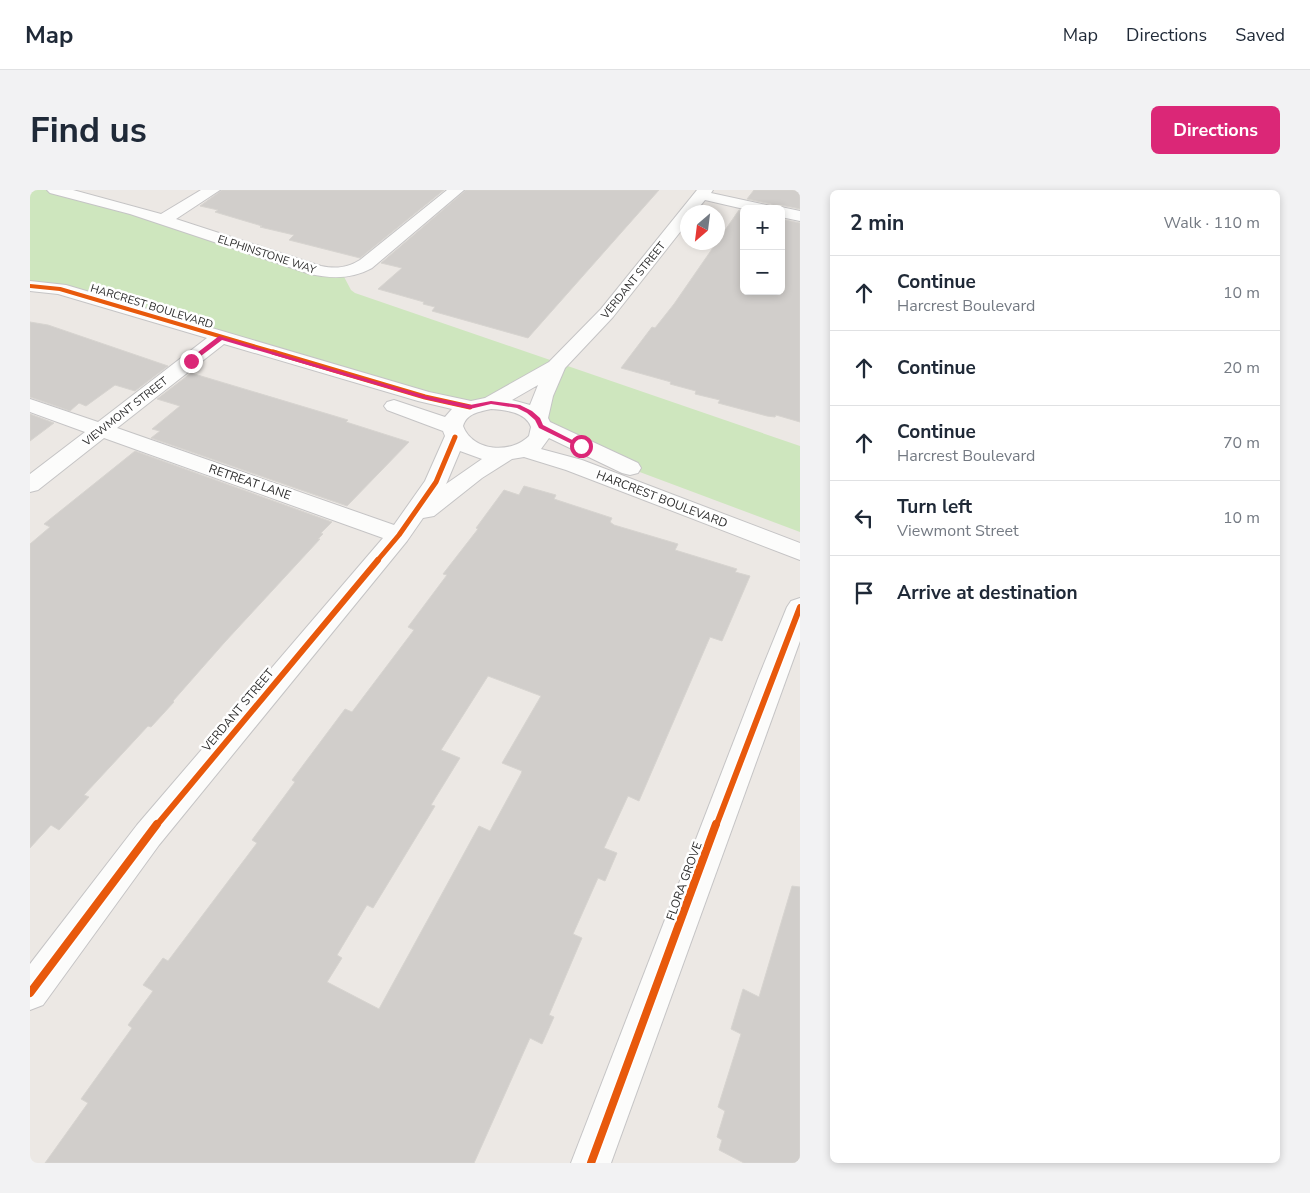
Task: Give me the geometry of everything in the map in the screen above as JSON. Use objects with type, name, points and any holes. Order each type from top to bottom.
[{"type":"street","name":"ELPHINSTONE WAY","points":[[55,190],[164,219],[316,270],[342,273],[356,270],[366,264],[456,190]]},
{"type":"street","points":[[164,219],[212,190]]},
{"type":"street","points":[[703,193],[750,205]]},
{"type":"street","name":"VERDANT STREET","points":[[491,403],[556,366],[607,313],[703,193]]},
{"type":"street","points":[[785,213],[800,216]]},
{"type":"street","name":"HARCREST BOULEVARD","points":[[30,286],[60,289],[411,411],[453,432],[463,445],[475,450],[514,452],[574,466],[800,552]]},
{"type":"street","name":"HARCREST BOULEVARD","points":[[30,299],[61,304],[425,398],[470,407]]},
{"type":"street","name":"VIEWMONT STREET","points":[[30,485],[214,343]]},
{"type":"street","name":"VERDANT STREET","points":[[399,535],[449,490],[482,468],[538,440],[541,434],[539,423],[543,396],[556,366]]},
{"type":"street","points":[[470,407],[491,403]]},
{"type":"street","name":"HARCREST BOULEVARD","points":[[491,403],[518,406],[529,412],[539,423],[613,462],[800,532]]},
{"type":"street","name":"RETREAT LANE","points":[[30,405],[399,535]]},
{"type":"street","name":"VERDANT STREET","points":[[30,994],[148,835],[399,535],[436,482],[453,432],[454,419],[460,412],[470,407]]},
{"type":"street","name":"FLORA GROVE","points":[[591,1163],[800,607]]},
{"type":"green space","points":[[30,190],[55,190],[342,273],[351,290],[355,293],[800,446],[800,532],[613,462],[541,426],[556,367],[470,407],[30,286]]},
{"type":"building","points":[[222,190],[444,190],[360,258],[289,240],[294,235],[260,227],[262,226],[215,212],[218,210],[200,206]]},
{"type":"building","points":[[466,190],[659,190],[528,338],[432,311],[435,307],[423,304],[424,302],[378,289],[402,268],[381,263]]},
{"type":"building","points":[[754,190],[800,190],[800,209],[785,205],[772,205],[747,199]]},
{"type":"building","points":[[740,210],[740,295],[785,295],[785,220],[800,223],[800,422],[776,415],[775,417],[767,416],[718,403],[720,400],[695,394],[696,391],[621,368],[652,327],[655,328],[674,304],[711,250],[725,250],[725,230]]},
{"type":"building","points":[[30,322],[48,325],[168,366],[135,391],[115,385],[86,406],[79,403],[70,411],[30,397]]},
{"type":"building","points":[[191,373],[348,420],[346,422],[409,442],[347,506],[151,438],[160,431],[152,429],[180,406],[157,399]]},
{"type":"building","points":[[30,414],[54,423],[30,441]]},
{"type":"building","points":[[135,451],[332,522],[321,533],[323,534],[318,539],[320,539],[224,643],[174,702],[151,727],[148,726],[84,795],[89,797],[59,830],[51,825],[30,848],[30,544],[50,527],[44,524]]},
{"type":"building","points":[[524,486],[556,495],[554,499],[612,518],[610,522],[614,525],[678,544],[675,550],[737,569],[735,572],[750,576],[722,641],[710,637],[639,801],[628,796],[604,848],[617,853],[605,881],[598,878],[573,934],[582,938],[549,1015],[554,1017],[542,1044],[530,1038],[474,1163],[45,1163],[88,1103],[81,1099],[132,1028],[128,1025],[153,991],[143,985],[163,958],[168,961],[257,843],[252,840],[295,782],[292,780],[345,709],[352,712],[414,630],[408,627],[447,575],[443,574],[478,529],[476,528],[504,490],[519,495]],"holes":[[[488,676],[541,696],[502,763],[522,771],[521,774],[490,831],[479,826],[379,1009],[327,982],[342,958],[337,955],[367,905],[373,908],[435,806],[431,805],[460,758],[441,750]]]},
{"type":"building","points":[[792,886],[800,887],[800,1163],[744,1163],[719,1150],[722,1140],[717,1137],[725,1111],[718,1107],[741,1034],[731,1029],[743,989],[759,997]]},
{"type":"cycle path","points":[[30,286],[60,289],[425,397],[470,407]]},
{"type":"cycle path","points":[[30,993],[148,835],[399,535],[436,482],[455,437]]},
{"type":"cycle path","points":[[591,1163],[720,815],[800,607]]},
{"type":"route","points":[[191,361],[221,338],[425,398],[470,407],[491,403],[505,403],[518,406],[529,412],[537,419],[541,426],[581,446]]}]
